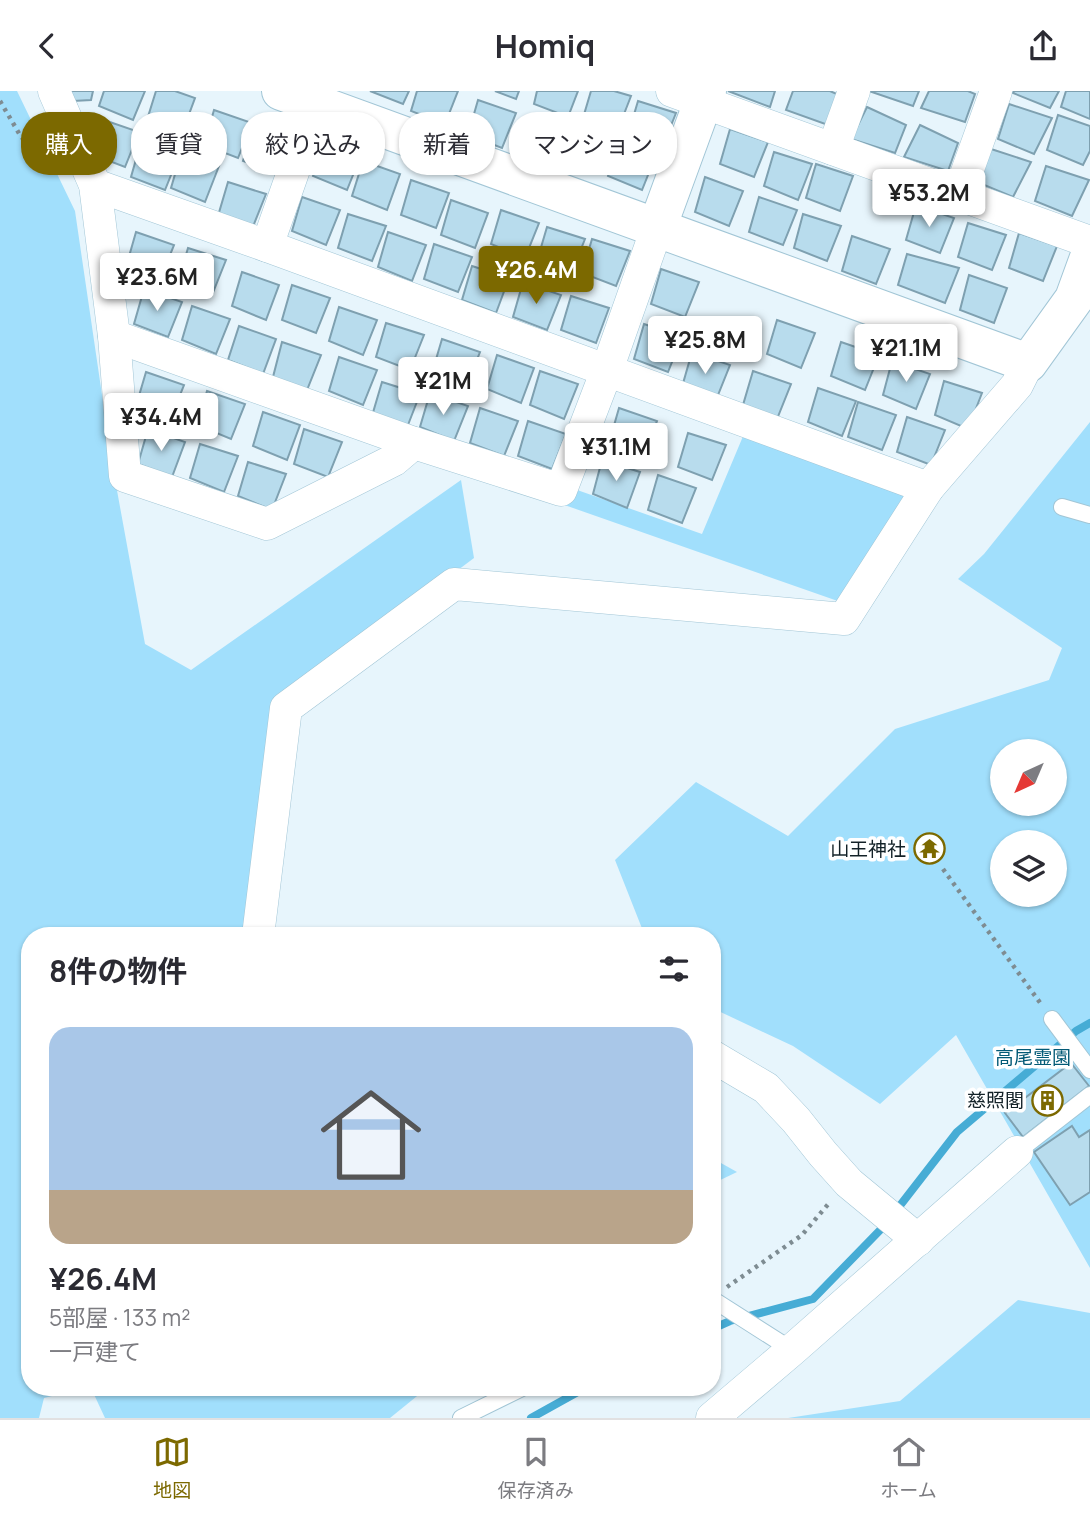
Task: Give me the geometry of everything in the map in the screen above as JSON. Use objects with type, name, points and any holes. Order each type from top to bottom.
[{"type":"street","points":[[54,91],[95,185],[114,336],[125,476],[267,524],[394,460],[414,443]]},
{"type":"street","points":[[281,91],[1028,363]]},
{"type":"street","points":[[833,149],[854,91]]},
{"type":"street","points":[[959,194],[996,91]]},
{"type":"street","points":[[114,336],[414,443],[561,490],[657,228],[694,95],[833,149],[1090,241]]},
{"type":"street","points":[[267,246],[317,104]]},
{"type":"street","points":[[95,185],[928,488]]},
{"type":"street","points":[[259,927],[286,708],[454,584],[844,619],[928,488],[1017,385],[1028,363],[1082,292],[1090,255]]},
{"type":"street","points":[[721,1061],[766,1088],[849,1183],[897,1223]]},
{"type":"street","points":[[712,1418],[792,1350],[897,1223],[1017,1152]]},
{"type":"lane","points":[[1062,507],[1090,515]]},
{"type":"lane","points":[[1052,1019],[1090,1070]]},
{"type":"lane","points":[[1017,1152],[1090,1095]]},
{"type":"lane","points":[[721,1298],[730,1309],[792,1350]]},
{"type":"lane","points":[[461,1418],[506,1396]]},
{"type":"path","points":[[0,100],[20,135],[41,162],[74,179],[95,185]]},
{"type":"path","points":[[943,869],[1052,1019]]},
{"type":"path","points":[[721,1292],[802,1235],[836,1195]]},
{"type":"green space","points":[[0,91],[17,91],[27,112],[21,112],[21,175],[58,175],[75,211],[112,463],[145,644],[191,670],[461,480],[474,558],[278,705],[252,927],[21,927],[21,1396],[52,1396],[44,1398],[39,1418],[0,1418]]},
{"type":"green space","points":[[749,422],[928,488],[852,606],[556,502],[563,485],[702,534]]},
{"type":"green space","name":"高尾霊園","points":[[1090,422],[1090,1268],[956,1035],[880,1104],[793,1046],[721,1012],[721,927],[641,927],[615,860],[696,782],[788,836],[895,729],[1049,680],[1062,648],[958,579],[984,554]]},
{"type":"green space","points":[[721,1163],[737,1172],[721,1180]]},
{"type":"green space","points":[[1018,1300],[1090,1313],[1090,1418],[788,1418],[900,1401]]},
{"type":"green space","points":[[95,1396],[417,1396],[390,1418],[105,1418]]},
{"type":"building","points":[[69,91],[93,91],[91,100],[73,101]]},
{"type":"building","points":[[104,91],[145,91],[136,112],[131,112],[131,119],[99,106]]},
{"type":"building","points":[[156,91],[175,91],[195,98],[190,112],[149,112]]},
{"type":"building","points":[[370,91],[409,91],[403,104]]},
{"type":"building","points":[[417,91],[458,91],[450,112],[411,111]]},
{"type":"building","points":[[495,91],[519,91],[516,99]]},
{"type":"building","points":[[537,91],[578,91],[570,112],[555,112],[534,104]]},
{"type":"building","points":[[591,91],[614,91],[631,96],[625,112],[585,112]]},
{"type":"building","points":[[728,91],[775,91],[770,107]]},
{"type":"building","points":[[793,91],[830,91],[839,95],[828,125],[786,110]]},
{"type":"building","points":[[869,91],[919,91],[913,106]]},
{"type":"building","points":[[929,91],[968,91],[975,94],[965,122],[921,108]]},
{"type":"building","points":[[1059,91],[1050,108],[1013,93]]},
{"type":"building","points":[[1066,91],[1090,91],[1090,119],[1061,107]]},
{"type":"building","points":[[478,100],[513,112],[509,112],[509,130],[502,148],[495,145],[495,112],[475,112]]},
{"type":"building","points":[[638,101],[673,112],[635,112]]},
{"type":"building","points":[[1009,104],[1052,118],[1034,154],[998,139]]},
{"type":"building","points":[[867,107],[906,125],[895,153],[851,139]]},
{"type":"building","points":[[227,114],[241,119],[241,150],[238,158],[227,154]]},
{"type":"building","points":[[1058,115],[1090,126],[1090,151],[1083,165],[1047,150]]},
{"type":"building","points":[[117,124],[131,129],[131,152],[125,167],[117,164]]},
{"type":"building","points":[[920,125],[958,143],[948,171],[904,157]]},
{"type":"building","points":[[730,129],[768,142],[754,177],[720,164]]},
{"type":"building","points":[[988,148],[1031,162],[1013,197],[977,182]]},
{"type":"building","points":[[774,152],[812,164],[798,200],[764,186]]},
{"type":"building","points":[[816,164],[853,176],[840,211],[806,198]]},
{"type":"building","points":[[1046,166],[1089,180],[1072,216],[1035,201]]},
{"type":"building","points":[[385,169],[400,175],[387,210],[352,196],[359,175],[385,175]]},
{"type":"building","points":[[132,175],[171,175],[165,190]]},
{"type":"building","points":[[175,175],[216,175],[205,202],[171,188]]},
{"type":"building","points":[[313,175],[353,175],[347,190]]},
{"type":"building","points":[[608,175],[648,175],[642,190]]},
{"type":"building","points":[[705,177],[743,191],[729,226],[695,212]]},
{"type":"building","points":[[411,180],[449,193],[436,228],[401,215]]},
{"type":"building","points":[[228,182],[266,194],[252,229],[218,216]]},
{"type":"building","points":[[302,197],[340,210],[326,245],[292,231]]},
{"type":"building","points":[[759,197],[797,210],[783,245],[749,232]]},
{"type":"building","points":[[451,200],[488,213],[475,248],[441,235]]},
{"type":"building","points":[[916,205],[954,218],[940,253],[906,240]]},
{"type":"building","points":[[501,210],[539,223],[525,258],[491,244]]},
{"type":"building","points":[[348,214],[386,226],[372,261],[338,248]]},
{"type":"building","points":[[803,214],[841,226],[827,261],[794,248]]},
{"type":"building","points":[[968,223],[1006,235],[992,270],[958,257]]},
{"type":"building","points":[[547,227],[585,239],[571,274],[537,261]]},
{"type":"building","points":[[136,232],[174,245],[160,280],[126,267]]},
{"type":"building","points":[[388,232],[426,245],[412,281],[378,267]]},
{"type":"building","points":[[1019,233],[1057,246],[1043,281],[1009,268]]},
{"type":"building","points":[[852,236],[890,249],[876,284],[842,271]]},
{"type":"building","points":[[592,239],[630,251],[616,286],[582,273]]},
{"type":"building","points":[[434,244],[472,257],[458,292],[424,279]]},
{"type":"building","points":[[188,248],[226,260],[212,295],[178,282]]},
{"type":"building","points":[[907,254],[959,268],[945,303],[898,285]]},
{"type":"building","points":[[472,266],[509,278],[496,313],[462,300]]},
{"type":"building","points":[[661,269],[699,282],[685,317],[651,304]]},
{"type":"building","points":[[242,272],[279,285],[266,320],[232,306]]},
{"type":"building","points":[[969,275],[1007,288],[994,323],[960,310]]},
{"type":"building","points":[[523,282],[561,295],[547,330],[513,317]]},
{"type":"building","points":[[292,285],[330,298],[316,333],[282,320]]},
{"type":"building","points":[[144,289],[182,302],[168,337],[134,324]]},
{"type":"building","points":[[571,296],[609,308],[596,343],[561,330]]},
{"type":"building","points":[[192,306],[230,319],[216,354],[182,340]]},
{"type":"building","points":[[339,307],[377,320],[363,355],[329,341]]},
{"type":"building","points":[[777,320],[815,333],[801,368],[767,354]]},
{"type":"building","points":[[386,323],[424,335],[410,370],[376,357]]},
{"type":"building","points":[[644,324],[682,337],[668,372],[634,359]]},
{"type":"building","points":[[239,326],[276,339],[263,374],[228,360]]},
{"type":"building","points":[[442,339],[480,352],[466,387],[432,373]]},
{"type":"building","points":[[282,342],[321,355],[307,390],[273,377]]},
{"type":"building","points":[[841,342],[879,355],[865,390],[831,376]]},
{"type":"building","points":[[692,352],[730,365],[716,400],[682,387]]},
{"type":"building","points":[[497,355],[534,368],[521,403],[487,389]]},
{"type":"building","points":[[339,357],[377,370],[363,405],[329,391]]},
{"type":"building","points":[[892,361],[930,374],[916,409],[883,395]]},
{"type":"building","points":[[540,371],[578,384],[564,419],[530,405]]},
{"type":"building","points":[[753,371],[791,384],[777,419],[743,405]]},
{"type":"building","points":[[146,372],[184,385],[170,420],[136,406]]},
{"type":"building","points":[[944,381],[982,393],[968,429],[935,415]]},
{"type":"building","points":[[382,382],[420,394],[406,430],[372,416]]},
{"type":"building","points":[[818,388],[856,401],[842,436],[808,422]]},
{"type":"building","points":[[207,391],[245,404],[231,439],[197,425]]},
{"type":"building","points":[[430,393],[468,406],[454,441],[420,427]]},
{"type":"building","points":[[858,402],[896,415],[882,450],[848,437]]},
{"type":"building","points":[[480,408],[518,421],[504,456],[470,443]]},
{"type":"building","points":[[619,408],[657,421],[643,456],[609,443]]},
{"type":"building","points":[[263,412],[300,425],[287,460],[253,446]]},
{"type":"building","points":[[907,417],[945,430],[931,465],[897,452]]},
{"type":"building","points":[[528,421],[566,434],[552,469],[518,456]]},
{"type":"building","points":[[148,429],[185,442],[172,477],[138,464]]},
{"type":"building","points":[[304,429],[342,442],[328,477],[294,464]]},
{"type":"building","points":[[688,433],[726,445],[712,480],[678,467]]},
{"type":"building","points":[[200,444],[238,456],[224,492],[190,478]]},
{"type":"building","points":[[602,460],[640,472],[627,508],[593,494]]},
{"type":"building","points":[[248,462],[286,474],[272,510],[238,496]]},
{"type":"building","points":[[658,475],[696,488],[682,523],[648,510]]},
{"type":"building","name":"慈照閣","points":[[1071,1063],[1089,1086],[1023,1137],[1005,1113]]},
{"type":"building","points":[[1072,1126],[1079,1137],[1090,1130],[1090,1192],[1070,1205],[1034,1152]]},
{"type":"waterway","points":[[895,1212],[957,1132],[1076,1031],[1090,1023]]},
{"type":"waterway","points":[[721,1325],[813,1299],[887,1223]]},
{"type":"waterway","points":[[531,1418],[571,1396]]},
{"type":"place","name":"山王神社","points":[[929,849]]},
{"type":"place","name":"慈照閣","points":[[1047,1100]]}]
